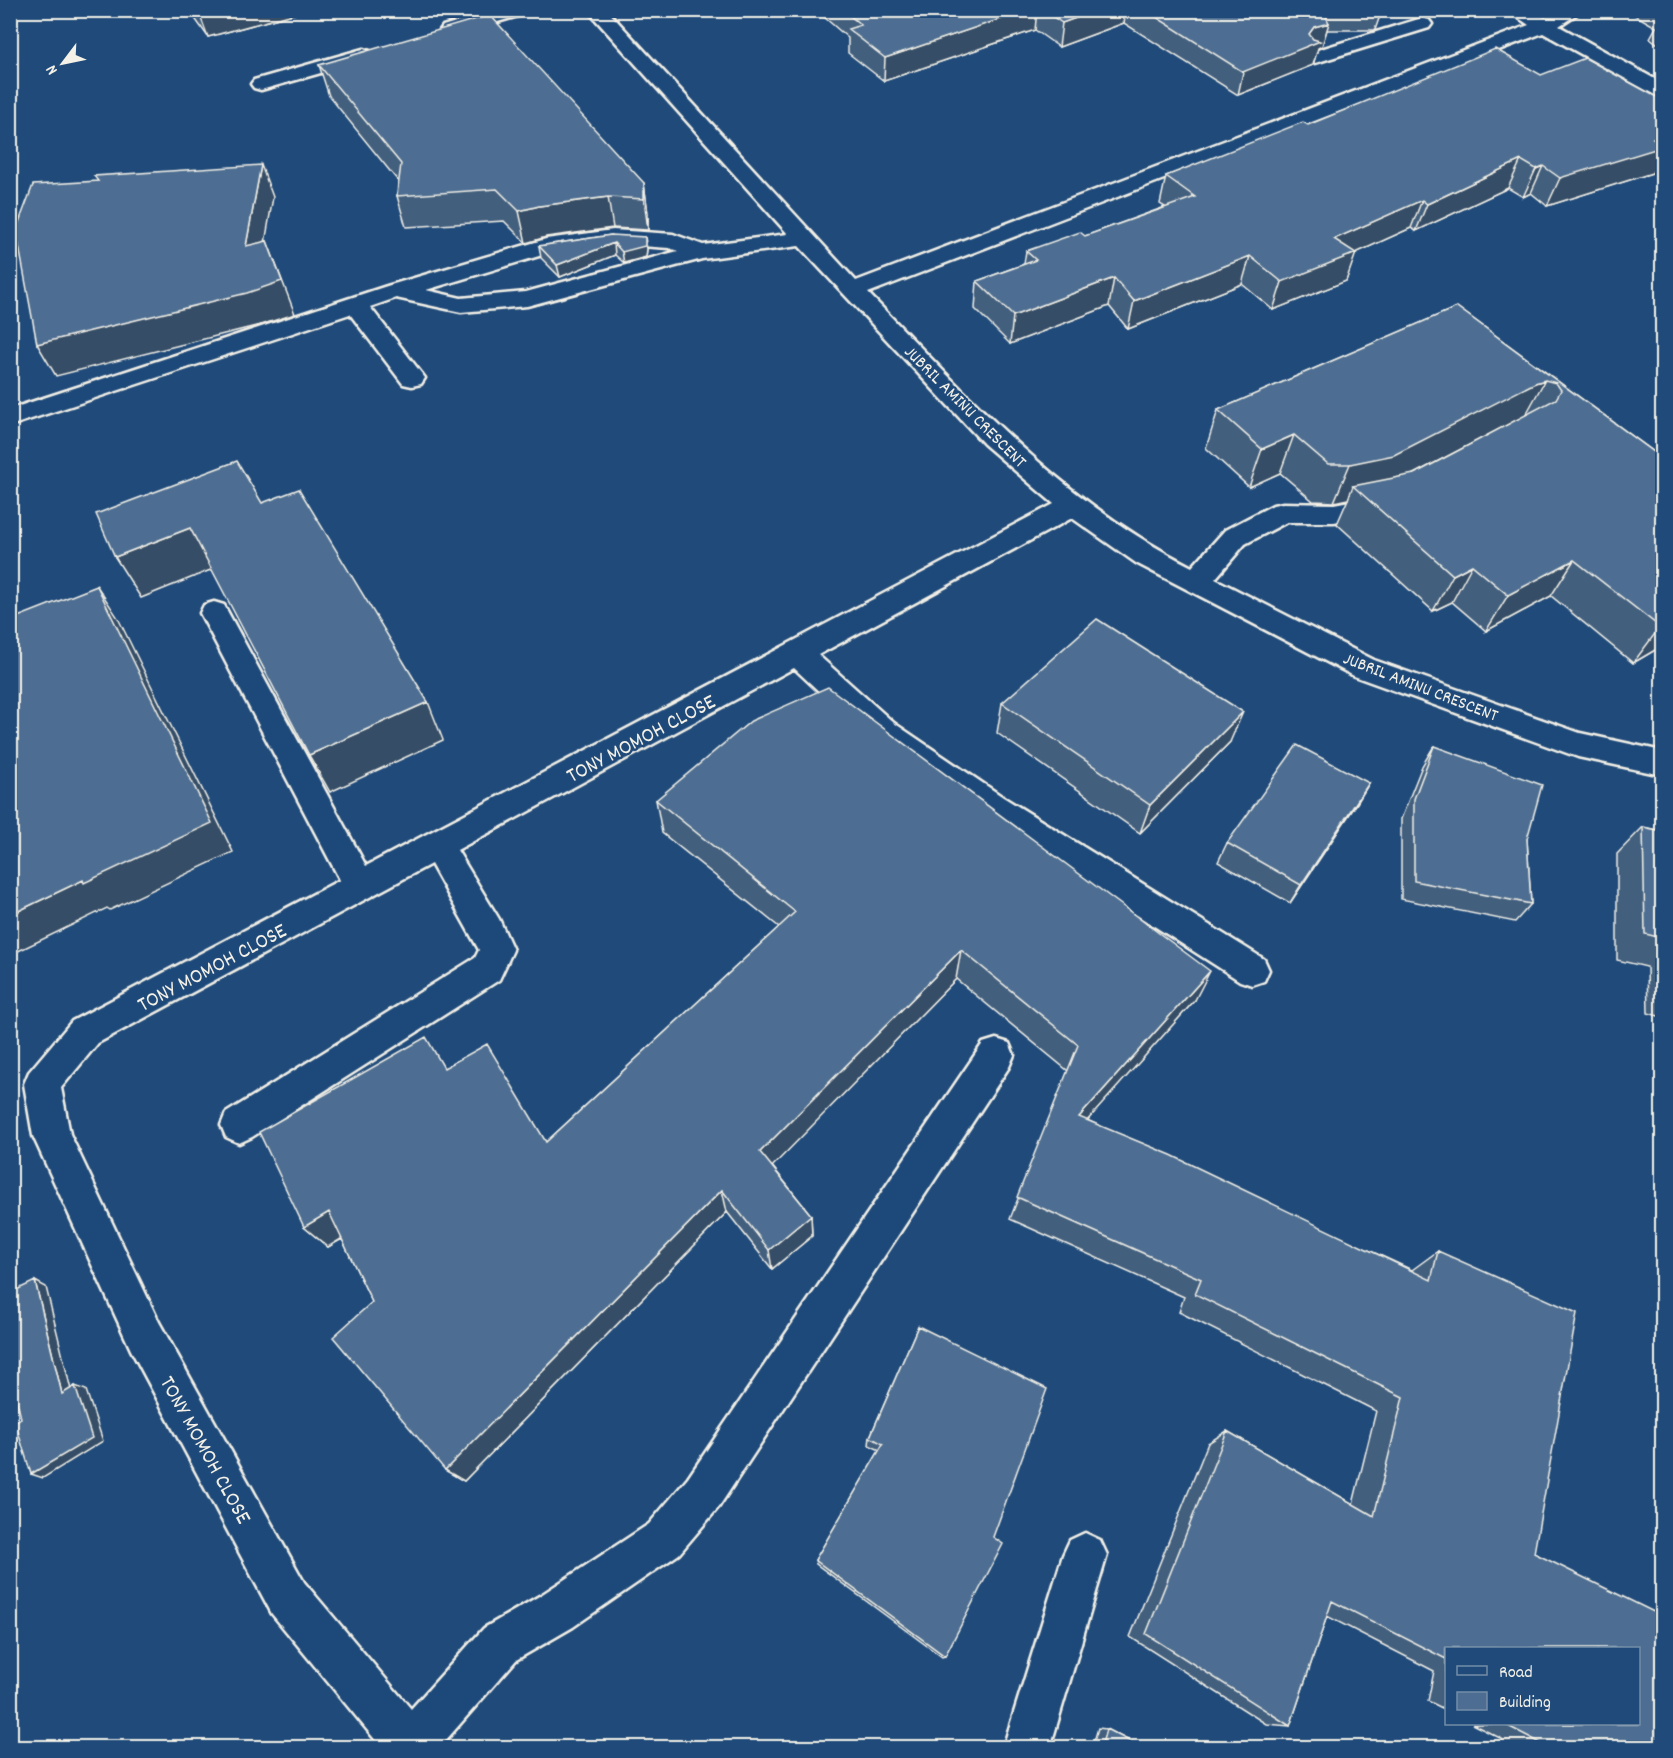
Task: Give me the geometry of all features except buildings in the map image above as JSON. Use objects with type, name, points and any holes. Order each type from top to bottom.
[{"type":"street","points":[[429,36],[518,10]]},
{"type":"street","name":"JUBRIL AMINU CRESCENT","points":[[596,10],[852,291],[993,438],[1073,506],[1146,556],[1365,668],[1578,745],[1662,763]]},
{"type":"street","points":[[1516,10],[1662,91]]},
{"type":"street","points":[[852,291],[1406,70],[1544,26],[1574,10]]},
{"type":"street","points":[[1315,57],[1422,24]]},
{"type":"street","points":[[1361,43],[1379,54]]},
{"type":"street","points":[[261,84],[384,49]]},
{"type":"street","points":[[10,418],[395,291],[546,246],[612,237],[673,241],[701,252]]},
{"type":"street","points":[[395,291],[461,305],[527,299],[701,252],[804,239]]},
{"type":"street","points":[[356,305],[412,378]]},
{"type":"street","points":[[1196,582],[1235,537],[1283,513],[1335,513],[1386,503],[1406,493]]},
{"type":"street","name":"TONY MOMOH CLOSE","points":[[412,1746],[288,1598],[145,1336],[52,1136],[42,1084],[86,1032],[1073,506]]},
{"type":"street","points":[[214,613],[360,886]]},
{"type":"street","points":[[797,654],[884,732],[992,806],[1252,970]]},
{"type":"street","points":[[239,1125],[487,969],[496,950],[487,929],[437,845]]},
{"type":"street","points":[[412,1746],[500,1644],[557,1611],[664,1539],[703,1493],[996,1054]]},
{"type":"street","points":[[1026,1748],[1085,1555]]}]
